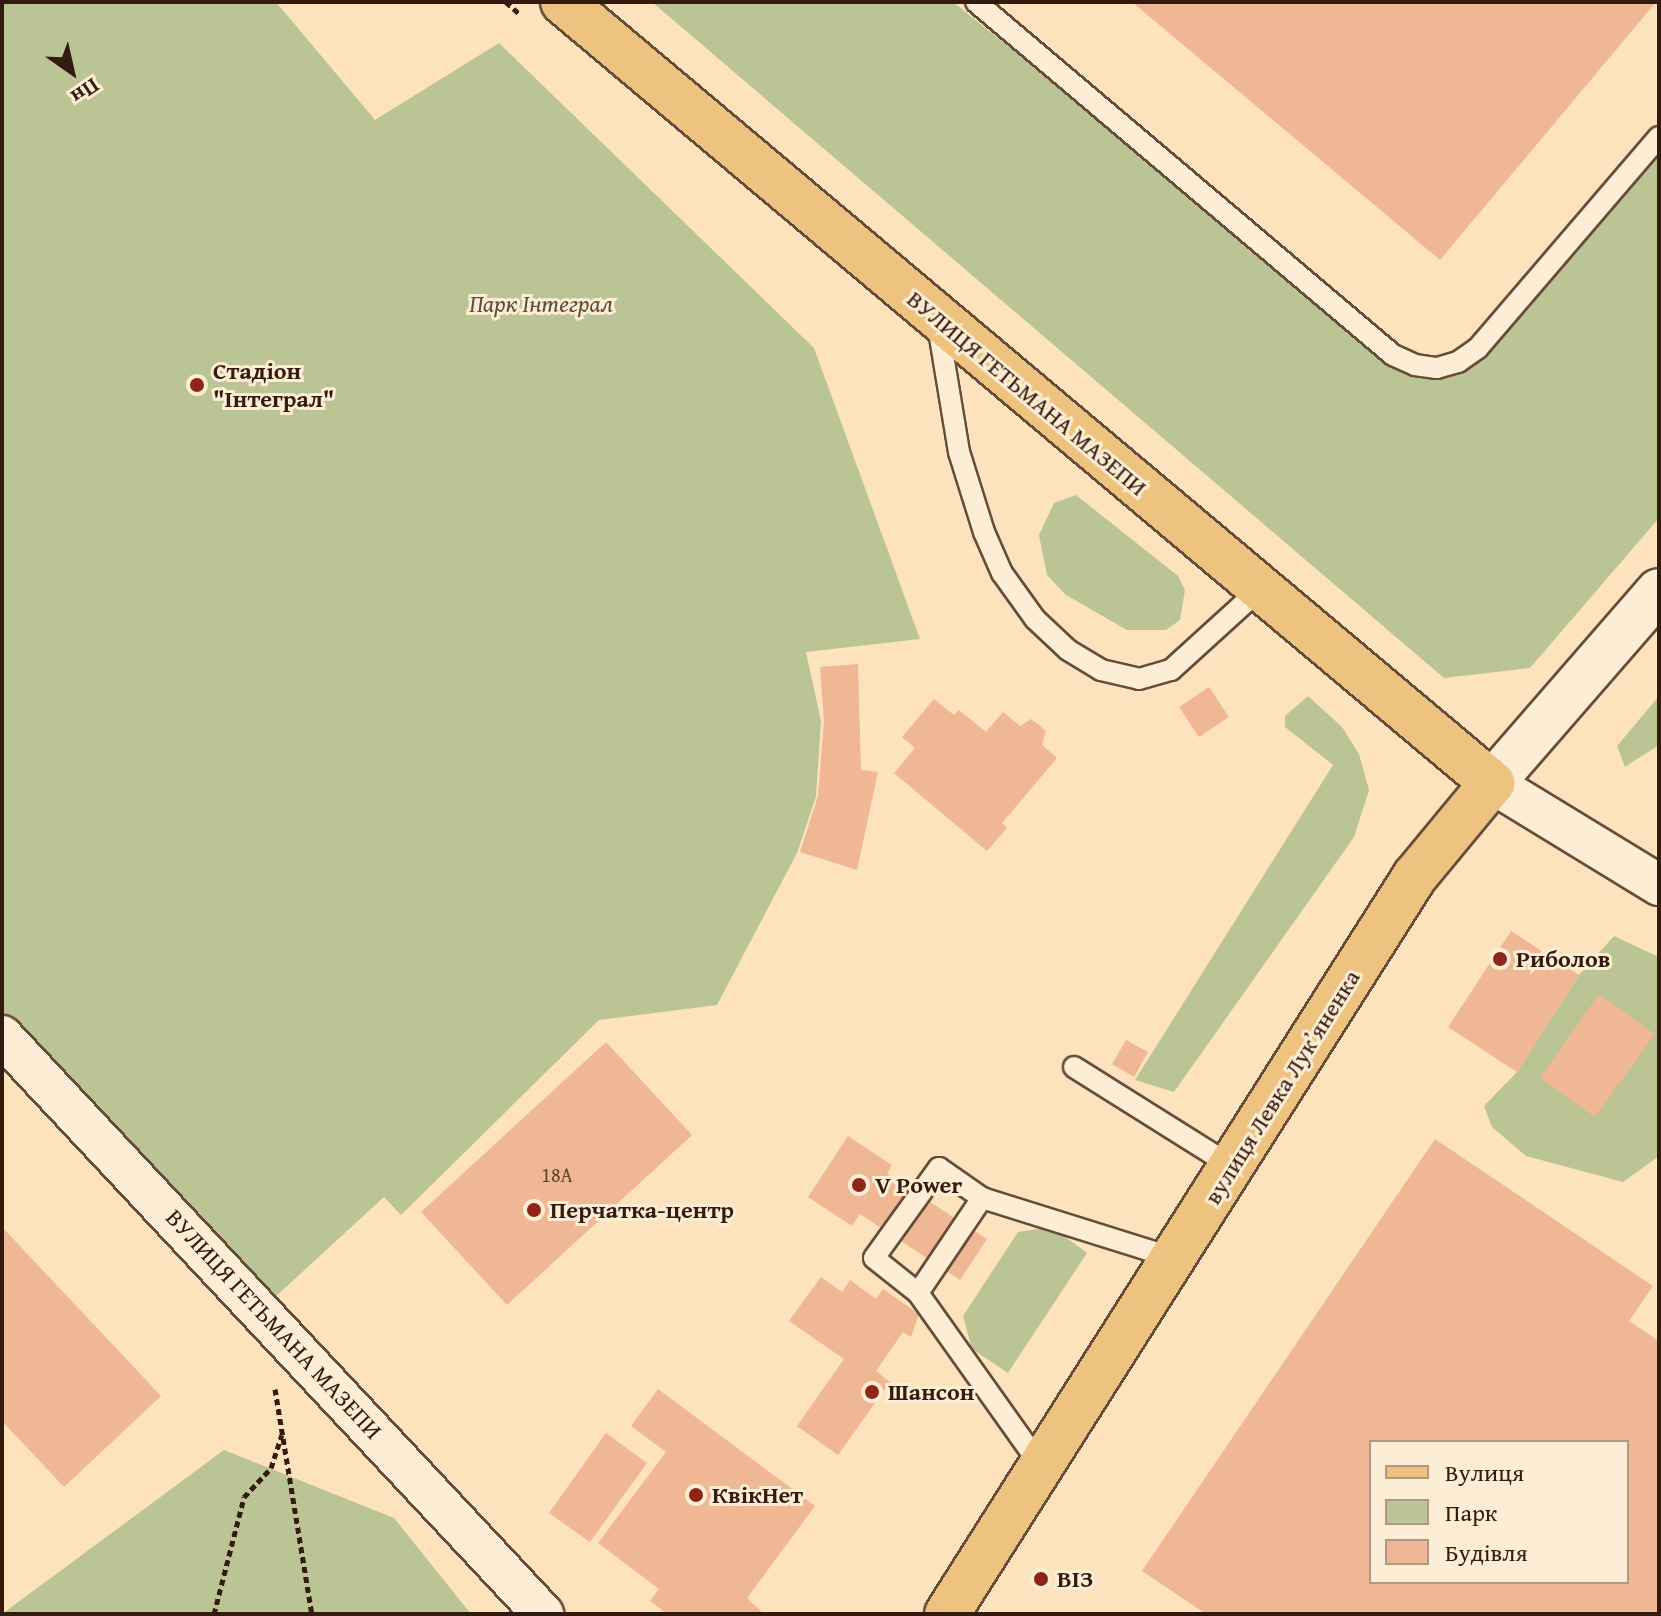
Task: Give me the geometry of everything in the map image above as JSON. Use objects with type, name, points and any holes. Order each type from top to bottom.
[{"type":"main road","name":"ВУЛИЦЯ ГЕТЬМАНА МАЗЕПИ","points":[[563,2],[1492,783]]},
{"type":"main road","name":"вулиця Левка Лукʼяненка","points":[[947,1614],[1415,876],[1659,591]]},
{"type":"street","points":[[1492,783],[1659,885]]},
{"type":"street","name":"ВУЛИЦЯ ГЕТЬМАНА МАЗЕПИ","points":[[2,1036],[543,1614]]},
{"type":"lane","points":[[976,2],[1393,355],[1415,365],[1437,368],[1458,362],[1478,348],[1659,137]]},
{"type":"lane","points":[[937,317],[959,452],[984,532],[1011,585],[1035,619],[1068,650],[1101,670],[1139,679],[1171,670],[1260,589]]},
{"type":"lane","points":[[1074,1067],[1232,1166]]},
{"type":"lane","points":[[1041,1467],[918,1293],[874,1258],[939,1168],[982,1198],[1173,1258]]},
{"type":"lane","points":[[918,1293],[982,1198]]},
{"type":"path","points":[[266,1376],[275,1387],[312,1614]]},
{"type":"path","points":[[214,1614],[244,1497],[271,1468],[282,1434]]},
{"type":"green space","name":"Парк Інтеграл","points":[[2,2],[276,2],[375,120],[499,43],[814,348],[920,639],[806,652],[821,721],[816,796],[797,853],[717,1005],[599,1020],[401,1215],[384,1197],[262,1309],[2,1036]]},
{"type":"green space","points":[[652,2],[953,2],[1393,354],[1458,362],[1659,137],[1659,518],[1530,668],[1444,678]]},
{"type":"green space","points":[[1076,495],[1178,576],[1185,590],[1180,620],[1166,630],[1127,630],[1066,595],[1047,575],[1039,535],[1054,503]]},
{"type":"green space","points":[[1308,696],[1342,727],[1359,754],[1369,790],[1354,837],[1174,1092],[1135,1080],[1333,765],[1285,727],[1285,716]]},
{"type":"green space","points":[[1659,696],[1659,745],[1625,767],[1617,746]]},
{"type":"green space","points":[[1614,936],[1659,957],[1659,1156],[1623,1182],[1526,1156],[1492,1127],[1484,1106],[1517,1072],[1579,975]]},
{"type":"green space","points":[[1052,1227],[1087,1253],[1008,1373],[972,1349],[963,1316],[1018,1232]]},
{"type":"green space","points":[[224,1450],[394,1518],[471,1614],[2,1614]]},
{"type":"building","points":[[1132,2],[1656,2],[1440,260]]},
{"type":"building","points":[[858,664],[861,770],[878,772],[857,870],[800,852],[818,796],[824,721],[820,667]]},
{"type":"building","points":[[1209,687],[1229,717],[1199,737],[1179,707]]},
{"type":"building","points":[[934,699],[954,715],[959,710],[986,732],[1003,712],[1020,726],[1031,719],[1046,731],[1042,745],[1057,758],[1002,823],[1007,828],[987,851],[894,773],[915,748],[902,737]]},
{"type":"building","points":[[1511,931],[1579,975],[1517,1072],[1448,1027]]},
{"type":"building","points":[[1599,994],[1655,1034],[1595,1117],[1540,1078]]},
{"type":"building","points":[[1126,1040],[1148,1052],[1134,1077],[1112,1064]]},
{"type":"building","points":[[606,1042],[692,1135],[507,1305],[421,1212]]},
{"type":"building","points":[[848,1136],[892,1165],[887,1174],[987,1239],[960,1280],[860,1214],[852,1226],[808,1197]]},
{"type":"building","points":[[1435,1139],[1653,1286],[1629,1321],[1659,1341],[1659,1614],[1206,1614],[1142,1571]]},
{"type":"building","points":[[2,1227],[161,1396],[64,1487],[2,1421]]},
{"type":"building","points":[[821,1277],[842,1292],[850,1280],[876,1299],[883,1289],[919,1314],[911,1337],[903,1332],[876,1371],[890,1382],[838,1455],[797,1426],[844,1359],[789,1321]]},
{"type":"building","points":[[658,1389],[815,1506],[747,1598],[764,1614],[667,1614],[650,1601],[659,1589],[598,1543],[666,1452],[631,1426]]},
{"type":"building","points":[[606,1433],[647,1463],[590,1542],[549,1513]]},
{"type":"place","name":"Стадіон \"Інтеграл\"","points":[[197,385]]},
{"type":"place","name":"Риболов","points":[[1500,959]]},
{"type":"place","name":"V Power","points":[[859,1185]]},
{"type":"place","name":"Перчатка-центр","points":[[534,1210]]},
{"type":"place","name":"Шансон","points":[[872,1392]]},
{"type":"place","name":"КвікНет","points":[[696,1495]]},
{"type":"place","name":"ВІЗ","points":[[1041,1579]]}]
